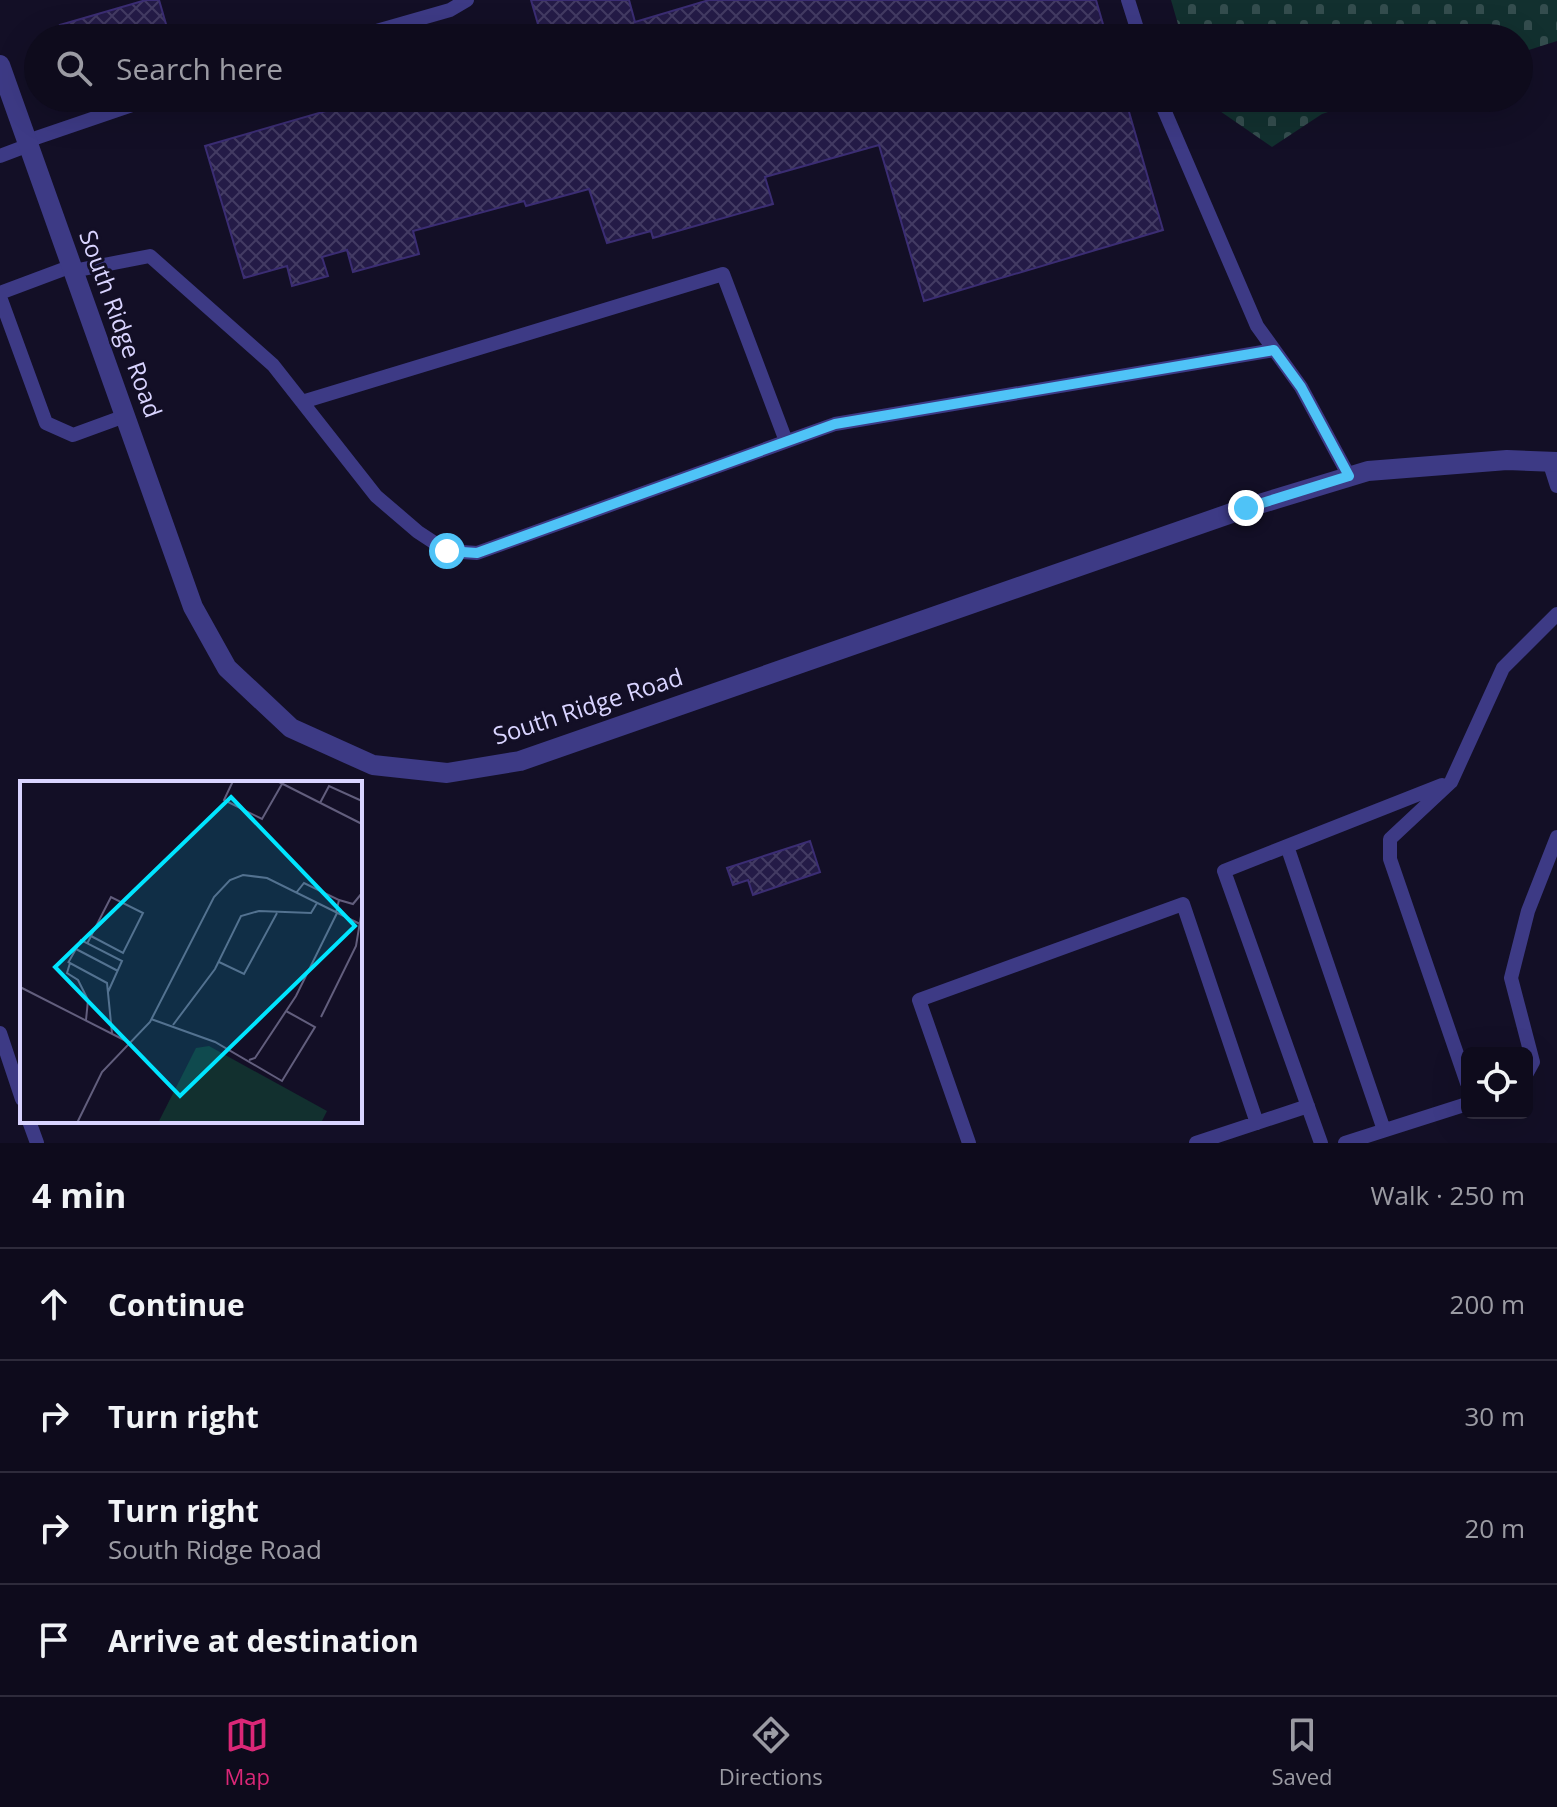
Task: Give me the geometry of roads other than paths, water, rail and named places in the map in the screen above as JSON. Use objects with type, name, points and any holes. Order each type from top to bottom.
[{"type":"street","name":"South Ridge Road","points":[[0,65],[193,607],[227,668],[291,728],[373,765],[447,773],[520,761],[1246,508],[1368,471],[1493,461],[1553,462]]},
{"type":"lane","points":[[401,24],[450,10],[467,0]]},
{"type":"lane","points":[[1128,0],[1136,24]]},
{"type":"lane","points":[[0,156],[114,112]]},
{"type":"lane","points":[[1165,112],[1257,326],[1301,387],[1349,476]]},
{"type":"lane","points":[[125,416],[73,435],[46,423],[0,295],[73,269],[150,256],[273,365],[376,496],[418,532],[447,551],[477,553],[835,424],[932,405],[1274,350]]},
{"type":"lane","points":[[302,402],[723,274],[786,441]]},
{"type":"lane","points":[[1553,462],[1557,486]]},
{"type":"lane","points":[[1461,1066],[1390,859],[1390,839],[1451,782],[1503,668],[1557,614]]},
{"type":"lane","points":[[1321,1143],[1224,871],[1451,782]]},
{"type":"lane","points":[[1529,1047],[1511,978],[1528,911],[1557,837]]},
{"type":"lane","points":[[1287,846],[1384,1130]]},
{"type":"lane","points":[[969,1143],[919,1000],[1183,904],[1257,1123]]},
{"type":"lane","points":[[0,1033],[20,1093]]},
{"type":"lane","points":[[1196,1143],[1308,1106]]},
{"type":"lane","points":[[1345,1143],[1461,1106]]},
{"type":"lane","points":[[30,1123],[37,1143]]}]
